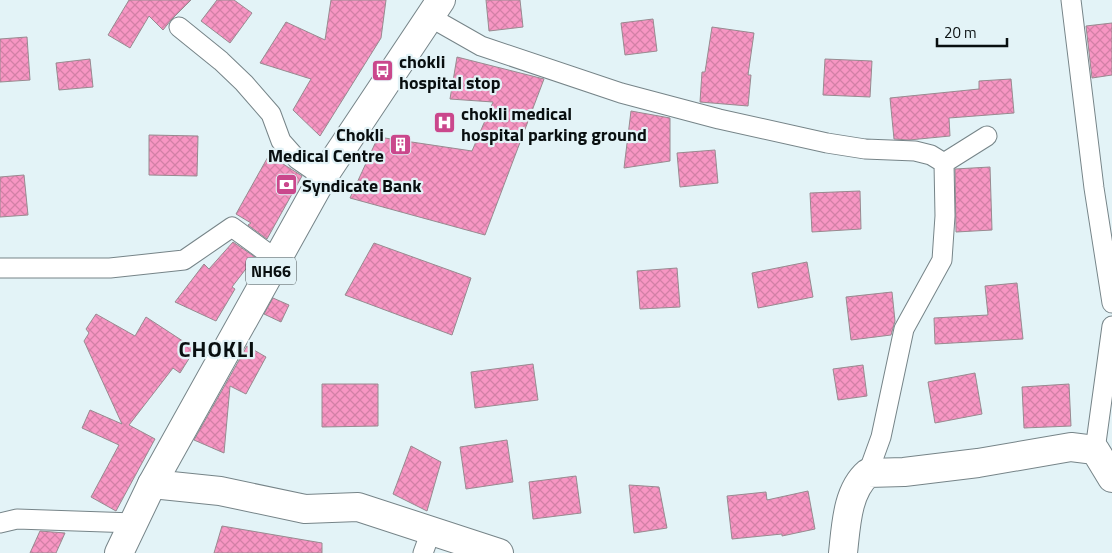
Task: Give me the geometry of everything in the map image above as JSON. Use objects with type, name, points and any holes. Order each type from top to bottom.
[{"type":"main road","name":"NH66","points":[[119,553],[152,484],[323,177],[436,9]]},
{"type":"main road","points":[[843,553],[845,532],[853,495],[860,480],[868,472],[904,472],[1070,447],[1095,450],[1112,478]]},
{"type":"main road","points":[[152,484],[220,491],[305,509],[358,507],[427,542],[499,553]]},
{"type":"street","points":[[1071,0],[1094,188],[1112,303]]},
{"type":"street","points":[[436,9],[481,46],[621,93],[719,119],[827,143],[865,149],[915,150],[931,155],[944,163]]},
{"type":"street","points":[[178,27],[221,61],[244,83],[271,114],[281,141],[298,159],[323,177]]},
{"type":"street","points":[[944,163],[987,136]]},
{"type":"street","points":[[868,472],[881,436],[904,329],[942,260],[945,216],[944,163]]},
{"type":"street","points":[[0,268],[110,268],[184,260],[232,227],[277,260]]},
{"type":"street","points":[[1095,450],[1112,326]]},
{"type":"street","points":[[0,523],[17,519],[134,523]]},
{"type":"building","points":[[129,0],[191,0],[163,30],[149,16],[130,48],[108,35]]},
{"type":"building","points":[[217,0],[234,0],[252,13],[230,43],[201,21]]},
{"type":"building","points":[[331,0],[386,0],[381,38],[320,136],[293,110],[311,79],[260,63],[286,22],[325,40]]},
{"type":"building","points":[[486,0],[520,0],[523,27],[489,31]]},
{"type":"building","points":[[653,19],[657,51],[625,55],[621,23]]},
{"type":"building","points":[[1112,23],[1112,75],[1092,78],[1086,26]]},
{"type":"building","points":[[712,27],[754,33],[748,75],[751,75],[748,106],[700,102],[702,72],[705,72]]},
{"type":"building","points":[[27,37],[30,80],[0,82],[0,39]]},
{"type":"building","name":"Chokli Medical Centre","points":[[457,57],[544,79],[485,235],[350,198],[378,137],[472,151],[493,102],[450,99]]},
{"type":"building","points":[[90,59],[93,87],[59,90],[56,63]]},
{"type":"building","points":[[825,59],[872,61],[870,97],[823,95]]},
{"type":"building","points":[[1011,79],[1014,113],[949,118],[950,136],[909,140],[894,139],[890,98],[979,89],[979,81]]},
{"type":"building","points":[[631,111],[670,118],[670,161],[624,168]]},
{"type":"building","points":[[149,135],[198,136],[197,176],[149,175]]},
{"type":"building","points":[[715,150],[718,183],[680,187],[677,153]]},
{"type":"building","points":[[269,155],[302,176],[267,239],[248,225],[251,223],[236,214]]},
{"type":"building","points":[[990,167],[992,230],[956,232],[955,169]]},
{"type":"building","points":[[24,175],[28,215],[0,217],[0,177]]},
{"type":"building","points":[[860,191],[861,229],[812,232],[810,193]]},
{"type":"building","points":[[233,242],[255,257],[232,287],[235,289],[216,321],[175,302],[204,264],[209,269]]},
{"type":"building","points":[[374,243],[471,278],[452,335],[345,295]]},
{"type":"building","points":[[807,262],[813,297],[758,308],[752,273]]},
{"type":"building","points":[[677,268],[680,307],[640,309],[637,271]]},
{"type":"building","points":[[1017,283],[1023,339],[935,344],[934,318],[988,315],[985,286]]},
{"type":"building","points":[[892,292],[895,321],[891,335],[851,340],[846,297]]},
{"type":"building","points":[[273,298],[289,305],[281,322],[264,314]]},
{"type":"building","points":[[96,314],[135,336],[146,317],[195,349],[180,373],[173,368],[129,425],[155,439],[116,511],[91,497],[119,445],[82,428],[90,410],[122,424],[84,341],[89,333],[86,329]]},
{"type":"building","points":[[247,346],[266,357],[246,394],[230,386],[224,453],[194,440]]},
{"type":"building","points":[[533,364],[538,400],[475,408],[471,372]]},
{"type":"building","points":[[863,365],[867,396],[838,400],[833,369]]},
{"type":"building","points":[[975,373],[982,414],[935,423],[928,382]]},
{"type":"building","points":[[322,384],[378,384],[378,426],[322,427]]},
{"type":"building","points":[[1069,384],[1071,426],[1024,428],[1022,387]]},
{"type":"building","points":[[507,440],[513,482],[466,489],[460,447]]},
{"type":"building","points":[[411,446],[441,462],[427,511],[393,494]]},
{"type":"building","points":[[576,476],[581,513],[533,519],[529,482]]},
{"type":"building","points":[[629,485],[659,487],[667,528],[634,533]]},
{"type":"building","points":[[808,491],[815,529],[782,536],[782,534],[732,539],[727,496],[766,492],[767,500]]},
{"type":"building","points":[[222,526],[322,543],[322,553],[214,553]]},
{"type":"building","points":[[40,531],[65,533],[56,553],[30,553]]},
{"type":"place","name":"chokli hospital stop","points":[[383,71]]},
{"type":"place","name":"chokli medical hospital parking ground","points":[[445,123]]},
{"type":"place","name":"Chokli Medical Centre","points":[[400,144]]},
{"type":"place","name":"Syndicate Bank","points":[[286,185]]},
{"type":"district","name":"CHOKLI","points":[[217,349]]}]
